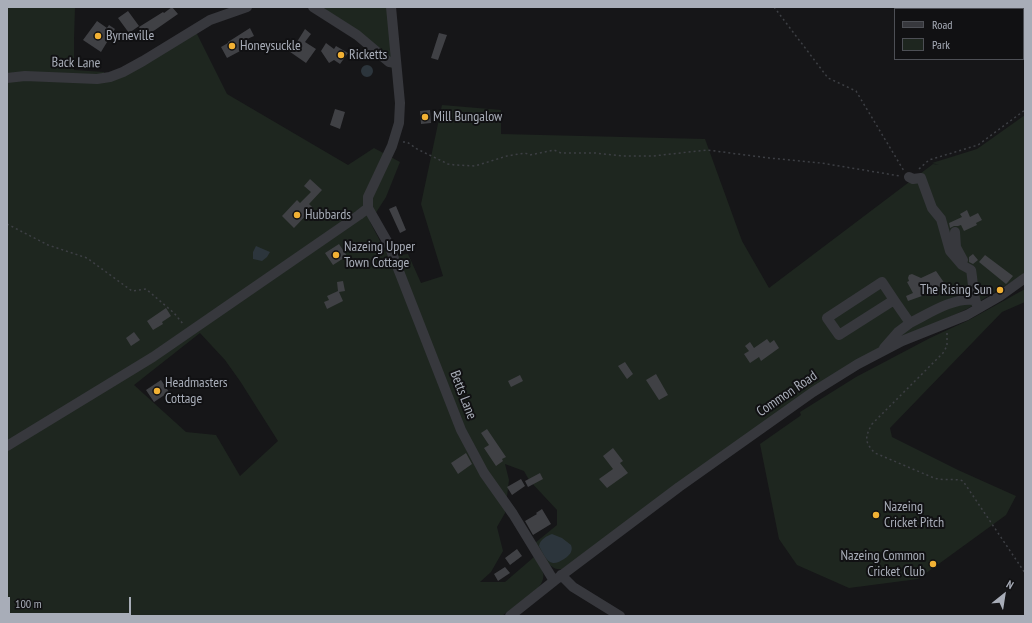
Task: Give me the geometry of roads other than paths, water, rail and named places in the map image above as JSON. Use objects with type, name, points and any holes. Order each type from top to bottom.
[{"type":"street","name":"Back Lane","points":[[7,78],[25,76],[97,79],[110,77],[144,61],[210,20],[247,7]]},
{"type":"street","points":[[313,7],[357,35],[389,62],[396,63]]},
{"type":"street","points":[[7,446],[192,331],[368,208],[368,197],[392,146],[399,122],[400,113],[391,7]]},
{"type":"street","points":[[909,177],[912,179],[921,178],[932,208],[941,219],[950,251],[962,265],[970,269]]},
{"type":"street","name":"Betts Lane","points":[[368,208],[388,243],[461,430],[484,473],[558,578],[620,616]]},
{"type":"street","points":[[955,232],[956,247],[970,269],[977,304]]},
{"type":"street","name":"Common Road","points":[[510,616],[580,560],[813,392],[858,364],[902,341],[948,322],[977,304],[1000,296],[1025,278]]},
{"type":"street","points":[[894,300],[839,335],[827,318],[882,282],[910,323]]},
{"type":"street","points":[[881,352],[894,337],[910,323],[955,301],[968,299],[977,304]]},
{"type":"place","name":"Byrneville","points":[[98,36]]},
{"type":"place","name":"Honeysuckle","points":[[232,46]]},
{"type":"place","name":"Ricketts","points":[[341,55]]},
{"type":"place","name":"Mill Bungalow","points":[[425,117]]},
{"type":"place","name":"Hubbards","points":[[297,215]]},
{"type":"place","name":"Nazeing Upper Town Cottage","points":[[336,255]]},
{"type":"place","name":"The Rising Sun","points":[[1000,290]]},
{"type":"place","name":"Headmasters Cottage","points":[[157,391]]},
{"type":"place","name":"Nazeing Cricket Pitch","points":[[876,515]]},
{"type":"place","name":"Nazeing Common Cricket Club","points":[[933,564]]}]
